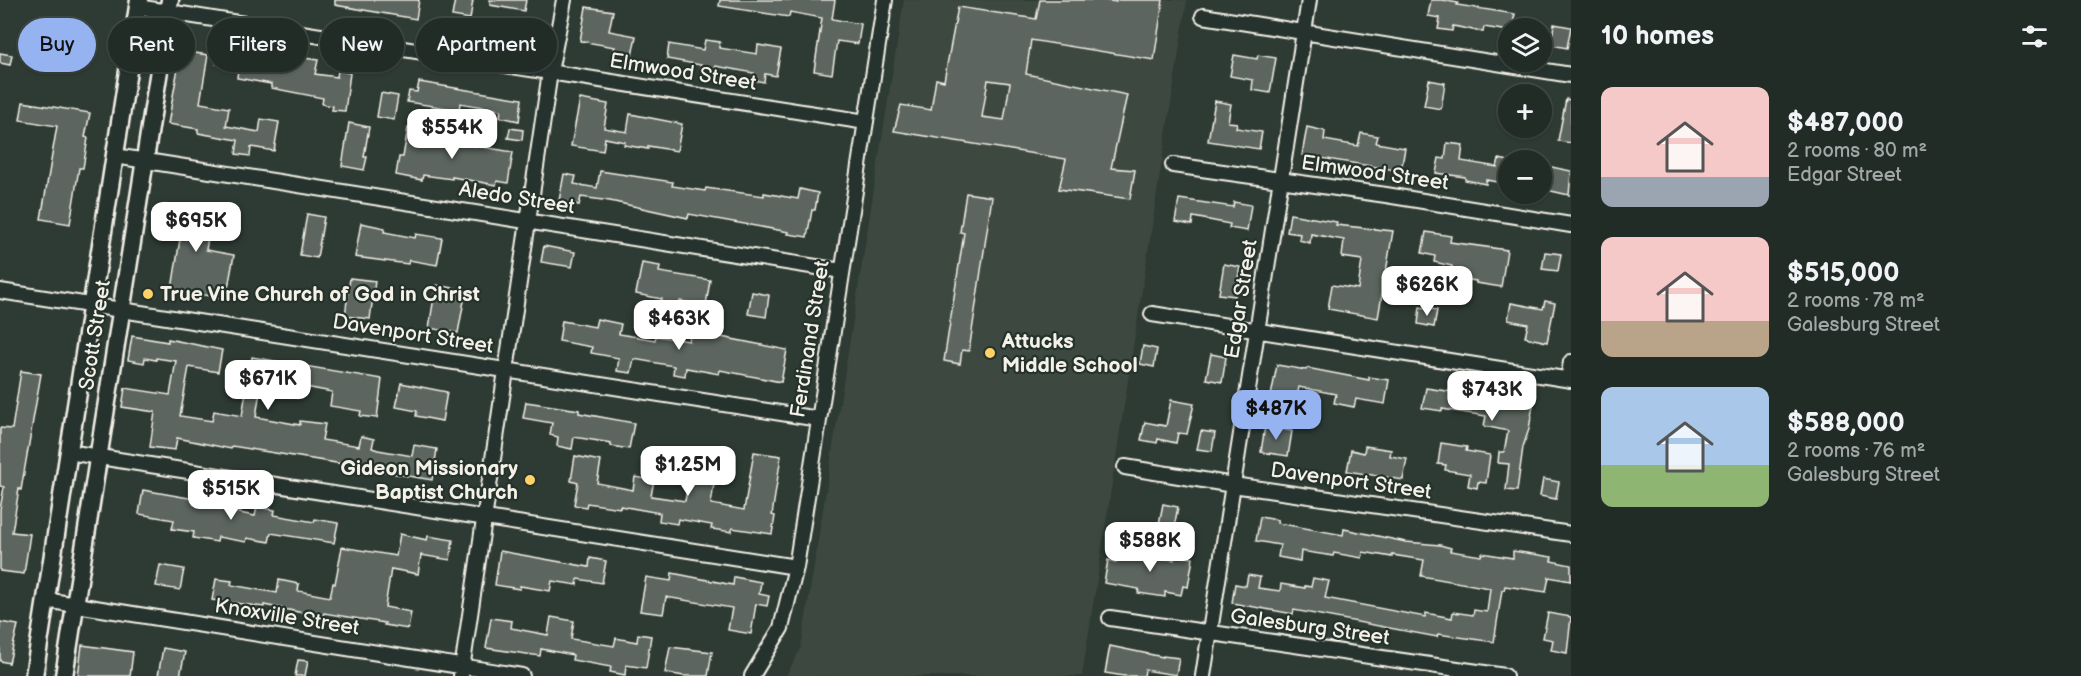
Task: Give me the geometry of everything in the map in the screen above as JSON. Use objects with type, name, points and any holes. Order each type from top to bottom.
[{"type":"main road","name":"Scott Street","points":[[34,676],[138,4]]},
{"type":"main road","name":"Scott Street","points":[[64,676],[169,6]]},
{"type":"street","points":[[557,36],[564,0]]},
{"type":"street","name":"Ferdinand Street","points":[[752,676],[780,628],[796,567],[885,0]]},
{"type":"street","name":"Edgar Street","points":[[1203,676],[1309,0]]},
{"type":"street","name":"Elmwood Street","points":[[138,4],[169,6],[416,49]]},
{"type":"street","points":[[1203,16],[1571,75]]},
{"type":"street","points":[[461,671],[550,72]]},
{"type":"street","name":"Elmwood Street","points":[[550,72],[866,122]]},
{"type":"street","name":"Aledo Street","points":[[115,156],[842,271]]},
{"type":"street","name":"Elmwood Street","points":[[1173,165],[1571,225]]},
{"type":"street","name":"Davenport Street","points":[[0,291],[819,419]]},
{"type":"street","points":[[1152,314],[1569,379],[1571,362]]},
{"type":"street","points":[[68,452],[796,567]]},
{"type":"street","name":"Davenport Street","points":[[1125,467],[1571,534]]},
{"type":"street","name":"Knoxville Street","points":[[45,600],[461,671],[522,676]]},
{"type":"street","name":"Galesburg Street","points":[[1110,618],[1505,676]]},
{"type":"shaded area","name":"Attucks Middle School","points":[[904,0],[1187,0],[1082,676],[786,676],[801,648]]},
{"type":"building","points":[[335,0],[419,0],[416,19],[335,5]]},
{"type":"building","points":[[455,0],[473,0],[470,18],[452,16]]},
{"type":"building","points":[[490,0],[526,0],[524,11],[490,5]]},
{"type":"building","points":[[720,0],[835,0],[832,19],[861,24],[858,44],[837,41],[832,74],[814,71],[822,18],[790,12],[789,17],[719,6]]},
{"type":"building","points":[[1040,0],[1116,2],[1116,0],[1163,0],[1154,60],[1031,40],[1026,74],[1127,95],[1111,168],[1135,170],[1130,199],[1059,189],[1066,159],[894,131],[901,105],[931,110],[936,79],[944,81],[958,7],[1036,19]],"holes":[[[988,80],[1010,83],[1004,120],[982,117]]]},
{"type":"building","points":[[1431,0],[1442,0],[1458,3],[1457,5],[1515,14],[1514,18],[1498,18],[1498,29],[1484,27],[1483,32],[1453,26],[1452,31],[1438,29],[1440,18],[1428,16]]},
{"type":"building","points":[[586,7],[613,11],[609,31],[636,36],[632,56],[613,53],[615,47],[580,41]]},
{"type":"building","points":[[1554,24],[1571,27],[1567,48],[1552,45]]},
{"type":"building","points":[[705,40],[720,42],[719,48],[757,54],[758,45],[781,49],[776,76],[765,74],[764,82],[752,80],[754,73],[716,66],[715,71],[700,68],[701,65],[667,59],[669,44],[703,50]]},
{"type":"building","points":[[0,53],[12,55],[10,65],[0,63]]},
{"type":"building","points":[[195,53],[207,55],[200,103],[229,108],[226,126],[259,132],[261,119],[279,122],[274,151],[251,147],[250,156],[236,154],[238,140],[198,133],[198,129],[168,124],[177,72],[195,72]]},
{"type":"building","points":[[1234,55],[1257,59],[1258,55],[1276,58],[1270,93],[1252,90],[1253,80],[1230,76]]},
{"type":"building","points":[[308,59],[318,60],[315,74],[337,77],[338,72],[350,73],[345,111],[332,110],[333,106],[322,104],[323,98],[271,88],[271,84],[237,78],[238,72],[308,72]]},
{"type":"building","points":[[1429,80],[1445,83],[1441,109],[1424,106]]},
{"type":"building","points":[[419,82],[522,99],[519,121],[500,117],[501,110],[460,103],[459,110],[407,102],[409,91],[417,92]]},
{"type":"building","points":[[381,93],[398,96],[394,120],[377,117]]},
{"type":"building","points":[[580,99],[608,104],[604,128],[627,132],[630,114],[682,124],[677,151],[624,145],[625,142],[605,138],[603,151],[571,146]]},
{"type":"building","points":[[1566,99],[1571,100],[1571,143],[1558,141]]},
{"type":"building","points":[[1215,101],[1231,104],[1228,122],[1237,123],[1236,128],[1262,132],[1259,149],[1208,141]]},
{"type":"building","points":[[23,102],[90,113],[85,137],[88,138],[83,168],[79,168],[70,224],[41,219],[57,126],[20,120]]},
{"type":"building","points":[[349,123],[369,127],[364,170],[342,166]]},
{"type":"building","points":[[1307,127],[1325,131],[1324,140],[1358,146],[1361,133],[1378,136],[1376,143],[1405,148],[1401,171],[1302,155]]},
{"type":"building","points":[[408,128],[429,132],[428,138],[513,152],[508,183],[497,181],[496,185],[452,177],[452,179],[423,175],[422,180],[396,175],[399,157],[403,157]]},
{"type":"building","points":[[510,128],[523,130],[522,140],[508,138]]},
{"type":"building","points":[[1447,143],[1463,145],[1461,161],[1497,167],[1498,163],[1498,182],[1486,180],[1486,184],[1465,180],[1465,177],[1436,173],[1439,158],[1445,159]]},
{"type":"building","points":[[1552,167],[1571,171],[1569,195],[1552,191]]},
{"type":"building","points":[[600,171],[673,182],[672,186],[705,191],[706,188],[764,196],[764,193],[798,199],[800,189],[818,193],[807,237],[689,214],[688,218],[610,201],[581,197],[579,205],[559,201],[564,174],[576,176],[574,184],[597,188]]},
{"type":"building","points":[[966,193],[992,197],[969,351],[962,350],[960,364],[944,361],[964,233],[960,232]]},
{"type":"building","points":[[1179,199],[1233,207],[1234,202],[1251,205],[1247,231],[1229,228],[1230,224],[1193,217],[1192,225],[1175,222]]},
{"type":"building","points":[[164,205],[202,210],[203,205],[213,206],[206,250],[234,255],[226,299],[172,289],[180,239],[159,236]]},
{"type":"building","points":[[307,214],[324,217],[317,258],[300,255]]},
{"type":"building","points":[[1290,214],[1337,222],[1336,225],[1393,231],[1378,318],[1328,309],[1332,285],[1358,289],[1362,260],[1342,257],[1344,240],[1311,234],[1310,243],[1299,240],[1300,234],[1287,232]]},
{"type":"building","points":[[361,223],[385,228],[384,232],[415,238],[416,234],[442,238],[437,265],[409,260],[408,264],[355,257]]},
{"type":"building","points":[[1426,232],[1451,236],[1450,242],[1507,250],[1501,287],[1450,277],[1452,266],[1434,262],[1435,256],[1422,253]]},
{"type":"building","points":[[544,246],[575,252],[572,267],[541,262]]},
{"type":"building","points":[[1545,252],[1561,254],[1558,271],[1542,269]]},
{"type":"building","points":[[642,263],[660,266],[659,272],[710,280],[706,305],[680,301],[680,305],[636,294]]},
{"type":"building","points":[[1224,264],[1240,267],[1235,296],[1219,294]]},
{"type":"building","points":[[350,278],[375,281],[370,319],[345,316]]},
{"type":"building","points":[[436,285],[466,290],[458,333],[429,328]]},
{"type":"building","points":[[752,292],[769,295],[766,317],[748,314]]},
{"type":"building","points":[[1545,301],[1555,303],[1547,342],[1525,337],[1528,324],[1508,320],[1511,303],[1543,309]]},
{"type":"building","points":[[1420,307],[1437,310],[1434,327],[1418,324]]},
{"type":"building","points":[[597,319],[621,324],[619,334],[655,340],[656,336],[689,341],[690,334],[711,338],[711,335],[787,350],[781,382],[720,370],[719,374],[686,368],[685,376],[673,374],[674,366],[634,359],[631,373],[617,371],[619,358],[591,353],[592,347],[559,341],[562,321],[595,327]]},
{"type":"building","points":[[132,336],[168,342],[168,339],[222,350],[218,372],[189,367],[180,416],[212,421],[214,411],[242,416],[252,357],[382,379],[377,418],[360,416],[361,411],[330,406],[332,392],[300,386],[298,398],[260,391],[256,417],[300,425],[300,421],[325,424],[322,440],[359,446],[361,436],[374,439],[372,448],[378,450],[412,456],[414,445],[437,449],[432,480],[349,463],[349,465],[232,446],[231,449],[177,438],[175,450],[150,447],[155,412],[122,407],[125,388],[170,395],[176,361],[145,358],[144,363],[128,360]]},
{"type":"building","points":[[1143,346],[1157,349],[1154,367],[1140,364]]},
{"type":"building","points":[[1211,354],[1226,357],[1222,382],[1206,379]]},
{"type":"building","points":[[1277,365],[1306,370],[1307,368],[1369,380],[1369,377],[1389,380],[1385,404],[1356,399],[1354,407],[1334,403],[1336,394],[1299,387],[1296,400],[1271,396]]},
{"type":"building","points":[[21,371],[41,374],[12,532],[30,534],[24,574],[0,571],[0,509],[4,487],[0,486],[0,428],[12,429]]},
{"type":"building","points":[[401,383],[447,392],[442,421],[416,416],[417,411],[396,407]]},
{"type":"building","points":[[1426,388],[1514,401],[1515,396],[1534,399],[1529,429],[1523,447],[1517,491],[1506,490],[1509,464],[1498,463],[1499,452],[1504,452],[1508,431],[1484,426],[1486,416],[1422,408]]},
{"type":"building","points":[[1171,400],[1194,404],[1187,434],[1178,433],[1176,443],[1158,439],[1157,443],[1141,440],[1145,422],[1166,426]]},
{"type":"building","points":[[526,402],[579,410],[579,413],[634,423],[629,449],[611,446],[611,443],[574,437],[572,449],[557,446],[558,437],[550,435],[552,423],[523,418]]},
{"type":"building","points":[[1265,426],[1292,431],[1288,456],[1261,452]]},
{"type":"building","points":[[1201,431],[1215,433],[1212,451],[1197,449]]},
{"type":"building","points":[[1441,443],[1467,447],[1466,451],[1490,455],[1486,483],[1478,482],[1477,488],[1468,486],[1470,474],[1445,470],[1446,465],[1438,464]]},
{"type":"building","points":[[1365,446],[1391,450],[1390,456],[1407,459],[1403,480],[1347,471],[1351,450],[1364,453]]},
{"type":"building","points":[[754,452],[781,456],[772,515],[775,516],[772,534],[732,528],[732,532],[711,529],[712,525],[678,519],[677,524],[659,521],[660,513],[620,506],[620,508],[587,503],[586,507],[574,505],[578,483],[571,481],[575,456],[601,461],[597,483],[633,490],[635,477],[654,480],[651,496],[685,501],[689,480],[714,484],[711,504],[744,510]]},
{"type":"building","points":[[1543,479],[1559,482],[1556,499],[1540,496]]},
{"type":"building","points":[[143,490],[195,499],[194,504],[255,516],[257,507],[275,510],[274,515],[314,522],[315,519],[338,523],[334,543],[271,533],[269,542],[247,538],[246,542],[218,537],[217,542],[193,538],[194,532],[172,529],[174,520],[139,514]]},
{"type":"building","points":[[1163,504],[1178,507],[1172,537],[1157,534]]},
{"type":"building","points":[[1260,517],[1278,520],[1277,523],[1343,535],[1344,529],[1406,542],[1440,545],[1451,548],[1450,551],[1481,556],[1482,553],[1513,558],[1513,551],[1552,557],[1551,561],[1571,565],[1571,581],[1549,577],[1546,592],[1505,586],[1502,590],[1494,642],[1438,634],[1437,637],[1294,610],[1293,614],[1232,603],[1235,584],[1246,586],[1248,575],[1260,577],[1258,588],[1280,591],[1281,584],[1305,588],[1305,586],[1311,587],[1313,578],[1329,581],[1325,598],[1425,617],[1426,613],[1452,618],[1453,612],[1473,615],[1474,610],[1487,612],[1490,588],[1421,576],[1424,560],[1363,552],[1362,558],[1301,551],[1300,561],[1278,557],[1280,545],[1256,541]]},
{"type":"building","points":[[400,534],[427,540],[428,536],[453,540],[450,560],[421,555],[418,574],[391,569],[385,607],[411,612],[408,629],[324,613],[323,617],[264,605],[264,607],[212,600],[216,579],[232,581],[231,585],[277,593],[279,580],[299,584],[298,591],[330,597],[333,583],[335,584],[342,547],[396,556]]},
{"type":"building","points":[[500,551],[589,567],[590,558],[606,561],[602,583],[578,579],[577,585],[552,581],[550,591],[495,585]]},
{"type":"building","points":[[1118,551],[1174,560],[1175,555],[1193,558],[1188,587],[1183,586],[1181,595],[1165,592],[1165,597],[1138,593],[1139,589],[1104,583],[1108,560],[1116,562]]},
{"type":"building","points":[[160,565],[184,569],[180,590],[156,586]]},
{"type":"building","points":[[672,573],[733,585],[734,577],[761,582],[759,594],[769,596],[767,606],[756,604],[751,634],[728,630],[732,608],[666,597],[663,614],[640,611],[646,577],[671,581]]},
{"type":"building","points":[[1548,613],[1571,617],[1567,653],[1551,650],[1553,640],[1543,638]]},
{"type":"building","points":[[551,617],[574,621],[571,639],[614,646],[616,638],[637,642],[638,634],[651,636],[646,668],[626,665],[625,675],[610,672],[611,667],[572,660],[573,655],[541,649],[540,656],[486,648],[491,618],[512,621],[511,628],[548,635]]},
{"type":"building","points":[[0,622],[18,625],[9,663],[0,661]]},
{"type":"building","points":[[82,645],[133,652],[130,676],[78,676]]},
{"type":"building","points":[[1110,646],[1179,658],[1176,675],[1145,670],[1144,676],[1105,673]]},
{"type":"building","points":[[670,647],[712,652],[708,676],[665,673]]},
{"type":"building","points":[[163,648],[185,652],[180,676],[158,676]]},
{"type":"building","points":[[298,660],[308,661],[305,676],[295,676]]},
{"type":"place","name":"True Vine Church of God in Christ","points":[[148,294]]},
{"type":"place","name":"Attucks Middle School","points":[[990,353]]},
{"type":"place","name":"Gideon Missionary Baptist Church","points":[[530,480]]}]
